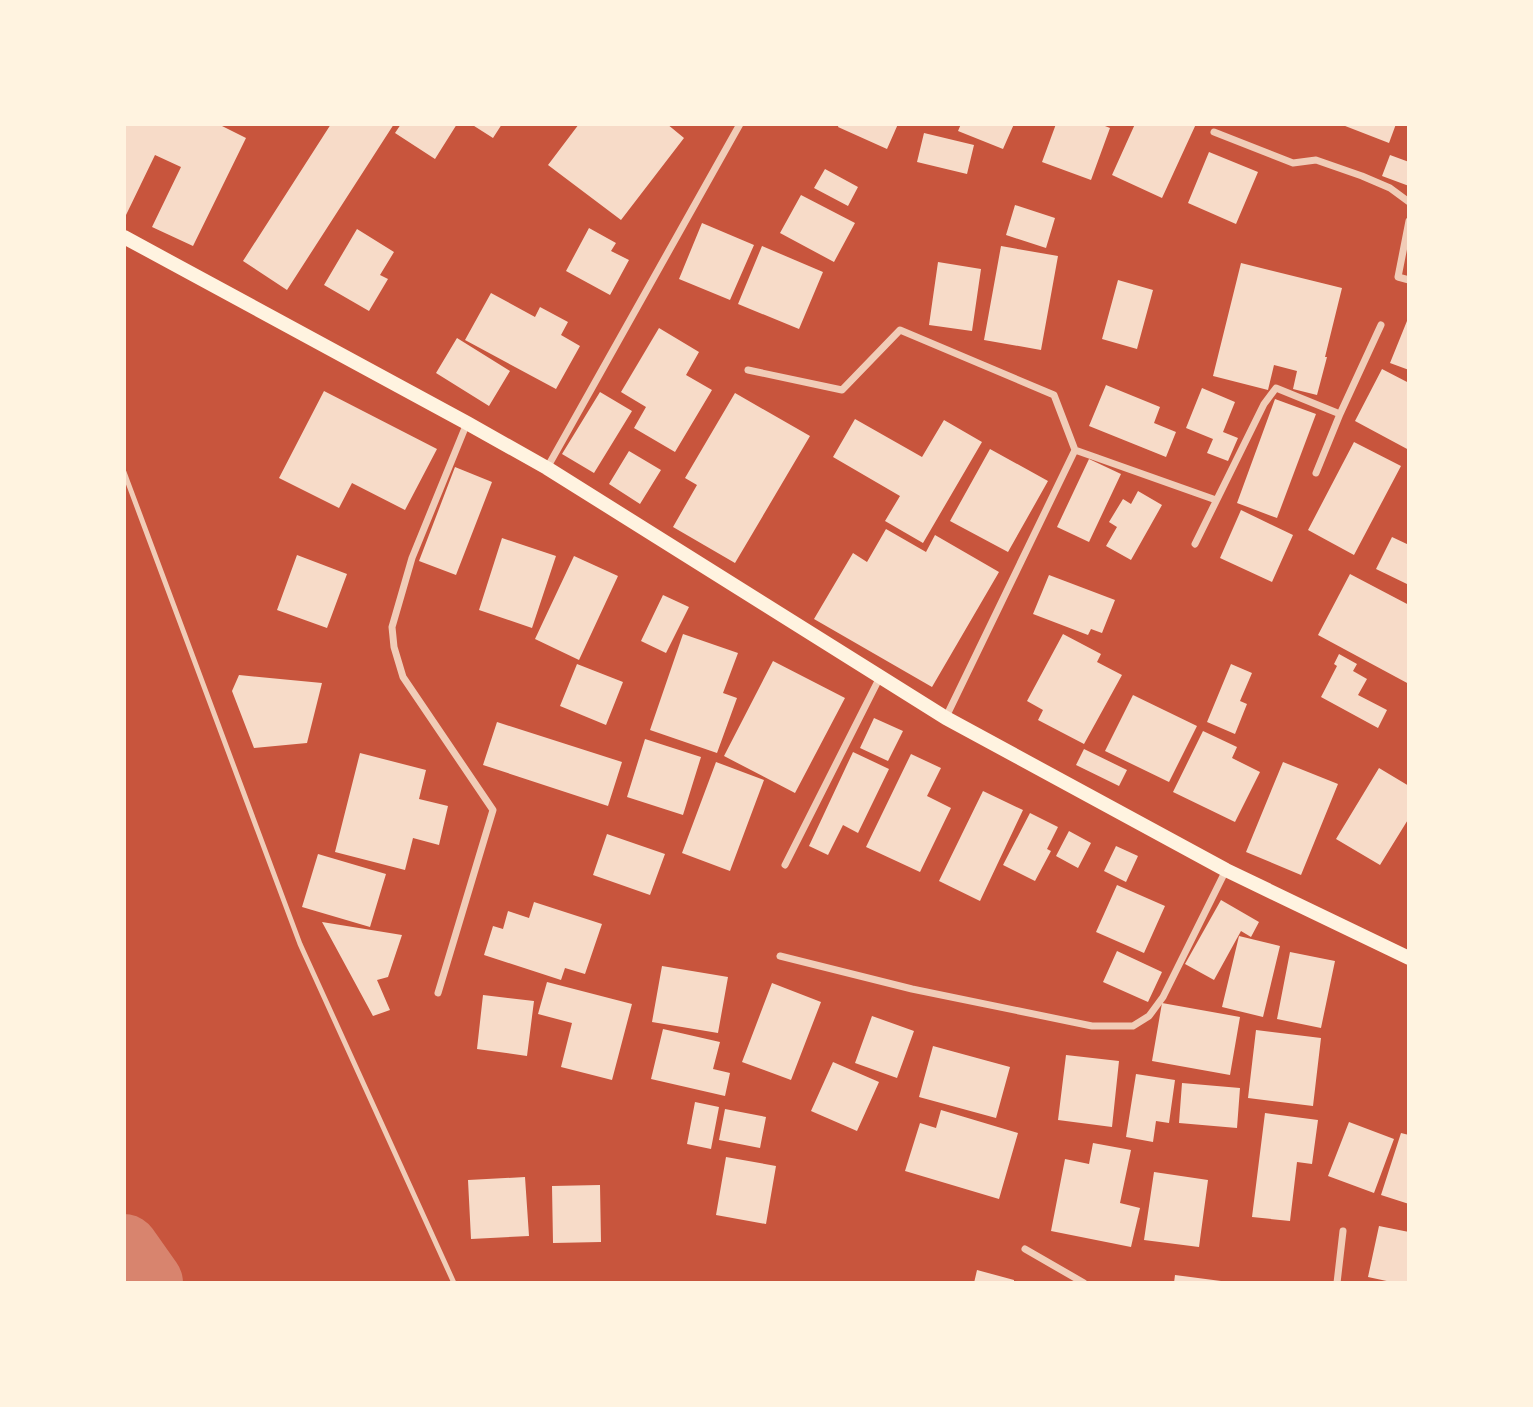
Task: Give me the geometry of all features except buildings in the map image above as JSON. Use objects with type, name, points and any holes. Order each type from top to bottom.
[{"type":"main road","points":[[124,237],[547,468],[946,718],[1226,870],[1409,958]]},
{"type":"street","points":[[547,468],[740,124]]},
{"type":"street","points":[[1214,132],[1293,163],[1317,160],[1362,176],[1390,188],[1409,202]]},
{"type":"street","points":[[1409,221],[1398,277],[1409,280]]},
{"type":"street","points":[[1316,473],[1381,325]]},
{"type":"street","points":[[748,370],[842,390],[901,330],[1054,395],[1075,450],[946,718]]},
{"type":"street","points":[[1195,544],[1264,404],[1276,388],[1340,414]]},
{"type":"street","points":[[438,993],[493,810],[403,677],[394,648],[393,627],[412,558],[467,423]]},
{"type":"street","points":[[1075,450],[1216,500]]},
{"type":"street","points":[[785,865],[880,677]]},
{"type":"street","points":[[780,956],[912,989],[1093,1026],[1133,1026],[1149,1016],[1163,997],[1226,870]]},
{"type":"street","points":[[1338,1283],[1343,1231]]},
{"type":"street","points":[[1025,1250],[1084,1283]]},
{"type":"lane","points":[[124,472],[300,944],[454,1283]]},
{"type":"taxiway","points":[[124,1249],[148,1283]]}]
